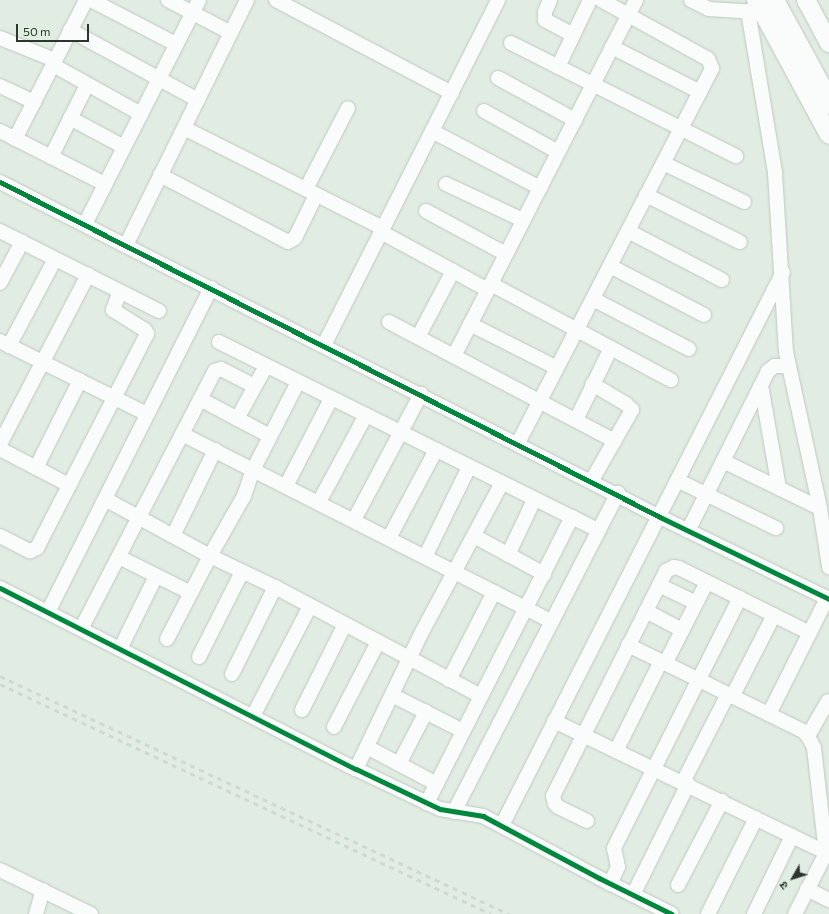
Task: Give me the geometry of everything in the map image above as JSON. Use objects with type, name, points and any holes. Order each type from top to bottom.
[{"type":"highway","points":[[786,0],[829,78]]},
{"type":"highway","points":[[760,6],[829,103]]},
{"type":"main road","points":[[806,0],[829,43]]},
{"type":"main road","points":[[760,6],[829,136]]},
{"type":"street","points":[[15,138],[86,0]]},
{"type":"street","points":[[92,0],[176,44]]},
{"type":"street","points":[[168,0],[195,6],[231,33]]},
{"type":"street","points":[[126,245],[247,0]]},
{"type":"street","points":[[276,0],[452,92]]},
{"type":"street","points":[[324,345],[498,0]]},
{"type":"street","points":[[550,0],[544,12],[545,20],[573,35]]},
{"type":"street","points":[[558,67],[590,0]]},
{"type":"street","points":[[518,443],[712,68],[708,58],[601,0]]},
{"type":"street","points":[[454,356],[636,0]]},
{"type":"street","points":[[691,0],[709,9],[725,11],[760,6],[783,272],[788,366],[820,508],[829,567]]},
{"type":"street","points":[[85,224],[195,6]]},
{"type":"street","points":[[70,30],[198,100]]},
{"type":"street","points":[[0,38],[54,63],[87,84],[140,114]]},
{"type":"street","points":[[510,43],[736,156]]},
{"type":"street","points":[[612,47],[700,92]]},
{"type":"street","points":[[498,78],[575,120]]},
{"type":"street","points":[[51,157],[87,84]]},
{"type":"street","points":[[0,86],[34,102]]},
{"type":"street","points":[[160,175],[288,242],[295,238],[311,192],[348,108]]},
{"type":"street","points":[[484,111],[558,152]]},
{"type":"street","points":[[70,118],[124,147]]},
{"type":"street","points":[[184,128],[311,192],[452,270],[577,330],[671,380]]},
{"type":"street","points":[[0,131],[105,184]]},
{"type":"street","points":[[432,131],[540,188]]},
{"type":"street","points":[[663,163],[744,202]]},
{"type":"street","points":[[446,184],[523,220]]},
{"type":"street","points":[[1,186],[85,224],[618,493],[660,517],[828,598],[769,714]]},
{"type":"street","points":[[646,195],[740,242]]},
{"type":"street","points":[[426,211],[506,254]]},
{"type":"street","points":[[0,231],[159,312]]},
{"type":"street","points":[[628,231],[722,280]]},
{"type":"street","points":[[0,284],[22,242]]},
{"type":"street","points":[[55,260],[5,343],[147,414]]},
{"type":"street","points":[[610,266],[704,315]]},
{"type":"street","points":[[418,337],[452,270]]},
{"type":"street","points":[[502,825],[554,721],[679,481],[783,272]]},
{"type":"street","points":[[0,444],[88,275]]},
{"type":"street","points":[[48,612],[211,288]]},
{"type":"street","points":[[0,536],[30,551],[37,548],[147,334],[145,330],[113,310],[120,292]]},
{"type":"street","points":[[593,299],[689,349]]},
{"type":"street","points":[[389,322],[615,441]]},
{"type":"street","points":[[470,324],[557,368]]},
{"type":"street","points":[[219,342],[330,399],[598,531]]},
{"type":"street","points":[[576,420],[611,348]]},
{"type":"street","points":[[688,531],[771,368],[779,365],[788,366]]},
{"type":"street","points":[[237,419],[266,366]]},
{"type":"street","points":[[81,629],[215,371],[219,369],[255,386]]},
{"type":"street","points":[[36,468],[80,380]]},
{"type":"street","points":[[166,639],[244,496],[253,470],[298,382]]},
{"type":"street","points":[[592,480],[632,410],[626,404],[593,384]]},
{"type":"street","points":[[761,385],[779,488]]},
{"type":"street","points":[[354,520],[421,394]]},
{"type":"street","points":[[200,399],[270,436]]},
{"type":"street","points":[[286,486],[330,399]]},
{"type":"street","points":[[319,502],[366,416]]},
{"type":"street","points":[[182,434],[319,502],[552,622]]},
{"type":"street","points":[[0,449],[69,485]]},
{"type":"street","points":[[173,536],[216,450]]},
{"type":"street","points":[[389,538],[436,450]]},
{"type":"street","points":[[723,460],[820,508]]},
{"type":"street","points":[[425,557],[469,467]]},
{"type":"street","points":[[679,481],[776,528]]},
{"type":"street","points":[[356,769],[410,659],[502,483]]},
{"type":"street","points":[[454,812],[618,493]]},
{"type":"street","points":[[105,499],[210,556],[275,587],[480,696]]},
{"type":"street","points":[[508,555],[534,500]]},
{"type":"street","points":[[427,803],[572,517]]},
{"type":"street","points":[[474,536],[544,574]]},
{"type":"street","points":[[119,557],[191,593]]},
{"type":"street","points":[[587,821],[558,807],[554,801],[583,736],[666,571],[674,567],[810,633]]},
{"type":"street","points":[[198,657],[242,572]]},
{"type":"street","points":[[120,649],[156,576]]},
{"type":"street","points":[[616,751],[707,582]]},
{"type":"street","points":[[659,585],[696,603]]},
{"type":"street","points":[[232,674],[275,587]]},
{"type":"street","points":[[0,588],[356,769],[440,809],[479,815],[502,825],[610,884],[672,914]]},
{"type":"street","points":[[449,680],[494,592]]},
{"type":"street","points":[[610,884],[618,867],[614,848],[740,598]]},
{"type":"street","points":[[253,716],[310,606]]},
{"type":"street","points":[[646,611],[682,630]]},
{"type":"street","points":[[633,895],[685,783],[730,695],[774,615]]},
{"type":"street","points":[[302,710],[345,624]]},
{"type":"street","points":[[334,727],[378,642]]},
{"type":"street","points":[[628,645],[769,714],[808,736],[814,748],[827,854],[795,914]]},
{"type":"street","points":[[392,695],[463,732]]},
{"type":"street","points":[[808,736],[828,701]]},
{"type":"street","points":[[399,764],[426,712]]},
{"type":"street","points":[[554,721],[722,801],[827,854]]},
{"type":"street","points":[[367,747],[437,784]]},
{"type":"street","points":[[678,885],[722,801]]},
{"type":"street","points":[[708,914],[756,818]]},
{"type":"street","points":[[754,914],[792,836]]},
{"type":"street","points":[[0,870],[91,914]]},
{"type":"street","points":[[807,889],[829,900]]},
{"type":"street","points":[[36,914],[43,890]]},
{"type":"railway","points":[[0,676],[509,914]]},
{"type":"railway","points":[[0,684],[491,914]]},
{"type":"cycle path","points":[[0,182],[660,517],[829,599]]},
{"type":"cycle path","points":[[0,588],[356,769],[440,809],[483,816],[599,878],[672,914]]}]
